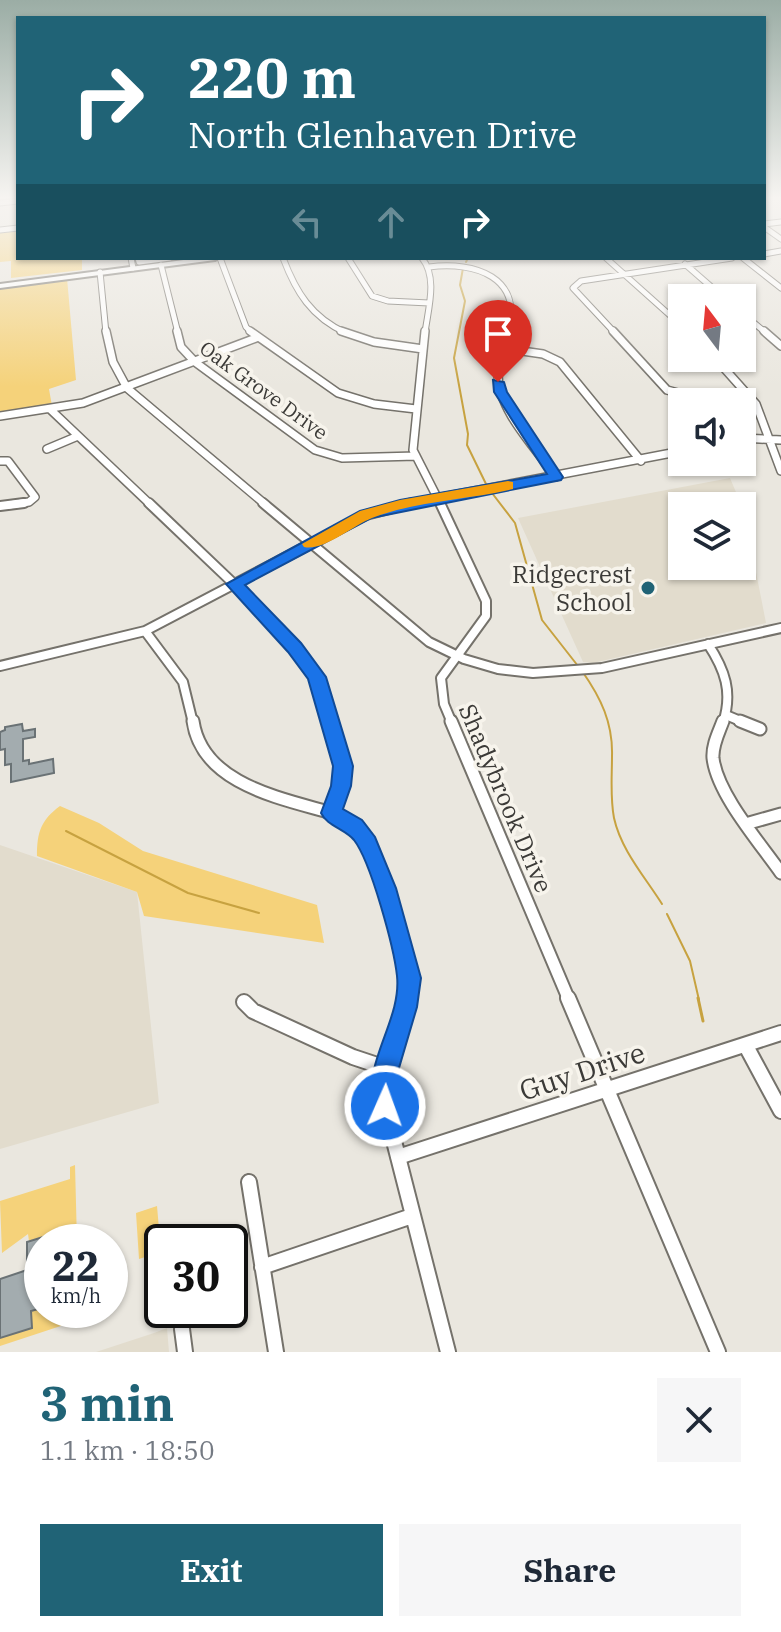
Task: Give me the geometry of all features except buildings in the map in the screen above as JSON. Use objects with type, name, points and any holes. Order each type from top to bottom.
[{"type":"main road","points":[[0,284],[194,260]]},
{"type":"street","points":[[131,260],[133,268]]},
{"type":"street","points":[[218,260],[246,327],[256,338],[338,393],[374,404],[416,409]]},
{"type":"street","points":[[284,260],[304,302],[326,323],[343,333],[386,345],[423,349]]},
{"type":"street","points":[[349,260],[372,296],[388,301],[429,303]]},
{"type":"street","points":[[609,260],[668,312]]},
{"type":"street","points":[[668,390],[573,288],[581,281],[626,272],[716,260]]},
{"type":"street","points":[[746,260],[781,288]]},
{"type":"street","points":[[425,262],[477,266],[493,276],[513,309],[501,348],[500,392],[556,477]]},
{"type":"street","name":"Shadybrook Drive","points":[[425,262],[429,303],[412,437],[416,456],[435,499],[479,581],[486,601],[486,616],[441,678],[444,704],[718,1352]]},
{"type":"street","points":[[685,264],[708,284]]},
{"type":"street","name":"Oak Grove Drive","points":[[161,265],[181,347],[195,362],[315,450],[342,458],[416,456]]},
{"type":"street","points":[[100,272],[109,350],[114,370],[127,388],[429,642],[455,657],[515,674],[574,672],[781,628]]},
{"type":"street","points":[[756,325],[781,346]]},
{"type":"street","points":[[0,416],[83,403],[256,338]]},
{"type":"street","points":[[501,348],[543,354],[560,362],[641,461]]},
{"type":"street","points":[[728,372],[742,388]]},
{"type":"street","points":[[756,404],[781,471]]},
{"type":"street","points":[[51,410],[234,584],[294,647],[316,677],[343,766],[341,786],[332,813]]},
{"type":"street","points":[[47,449],[78,436]]},
{"type":"street","points":[[756,439],[781,440]]},
{"type":"street","points":[[0,666],[145,631],[366,515],[668,454]]},
{"type":"street","points":[[0,461],[8,461],[35,497],[29,502],[0,506]]},
{"type":"street","points":[[145,631],[179,670],[191,707],[197,745],[208,762],[259,789],[332,813],[354,827],[371,849],[409,978],[405,1007],[386,1068],[385,1106],[448,1352]]},
{"type":"street","points":[[708,644],[727,676],[726,715],[713,757],[724,789],[781,873]]},
{"type":"street","points":[[726,715],[760,729]]},
{"type":"street","points":[[749,823],[781,814]]},
{"type":"street","points":[[244,1002],[253,1011],[353,1057],[386,1068]]},
{"type":"street","name":"Guy Drive","points":[[398,1157],[781,1033]]},
{"type":"street","points":[[746,1046],[781,1111]]},
{"type":"street","points":[[249,1182],[276,1352]]},
{"type":"street","points":[[262,1267],[412,1216]]},
{"type":"street","points":[[182,1329],[185,1352]]},
{"type":"shaded area","points":[[0,260],[82,260],[82,270],[11,278],[11,261]]},
{"type":"shaded area","points":[[67,278],[76,380],[49,389],[52,406],[0,414],[0,287]]},
{"type":"shaded area","points":[[730,478],[736,492],[668,492],[668,580],[756,580],[756,572],[766,623],[593,663],[583,662],[518,518]]},
{"type":"shaded area","points":[[60,806],[99,823],[143,851],[317,905],[324,943],[144,916],[137,892],[37,856],[41,827]]},
{"type":"shaded area","points":[[0,845],[137,892],[159,1103],[0,1149]]},
{"type":"shaded area","points":[[75,1165],[77,1224],[24,1224],[24,1237],[2,1253],[0,1201],[70,1179],[70,1167]]},
{"type":"shaded area","points":[[157,1206],[159,1224],[144,1224],[144,1257],[139,1259],[136,1213]]},
{"type":"shaded area","points":[[31,1328],[55,1328],[0,1346],[0,1338]]},
{"type":"shaded area","points":[[167,1328],[169,1352],[96,1352]]},
{"type":"waterway","points":[[463,268],[460,285],[465,301],[454,358],[468,434],[467,445],[487,486]]},
{"type":"waterway","points":[[492,493],[515,523],[542,620],[578,666]]},
{"type":"waterway","points":[[582,671],[595,691],[608,722],[612,744],[612,803],[617,830],[662,904]]},
{"type":"waterway","points":[[66,831],[188,893],[259,913]]},
{"type":"waterway","points":[[667,914],[690,961],[699,1000]]},
{"type":"waterway","points":[[698,998],[703,1021]]},
{"type":"slow traffic","points":[[310,544],[366,515],[400,505],[508,485]]},
{"type":"place","name":"Ridgecrest School","points":[[648,588]]},
{"type":"route","points":[[385,1106],[386,1068],[397,1040],[409,978],[385,888],[364,837],[332,813],[341,786],[343,766],[316,677],[294,647],[234,584],[366,515],[400,505],[556,477],[500,392],[498,382]]}]
